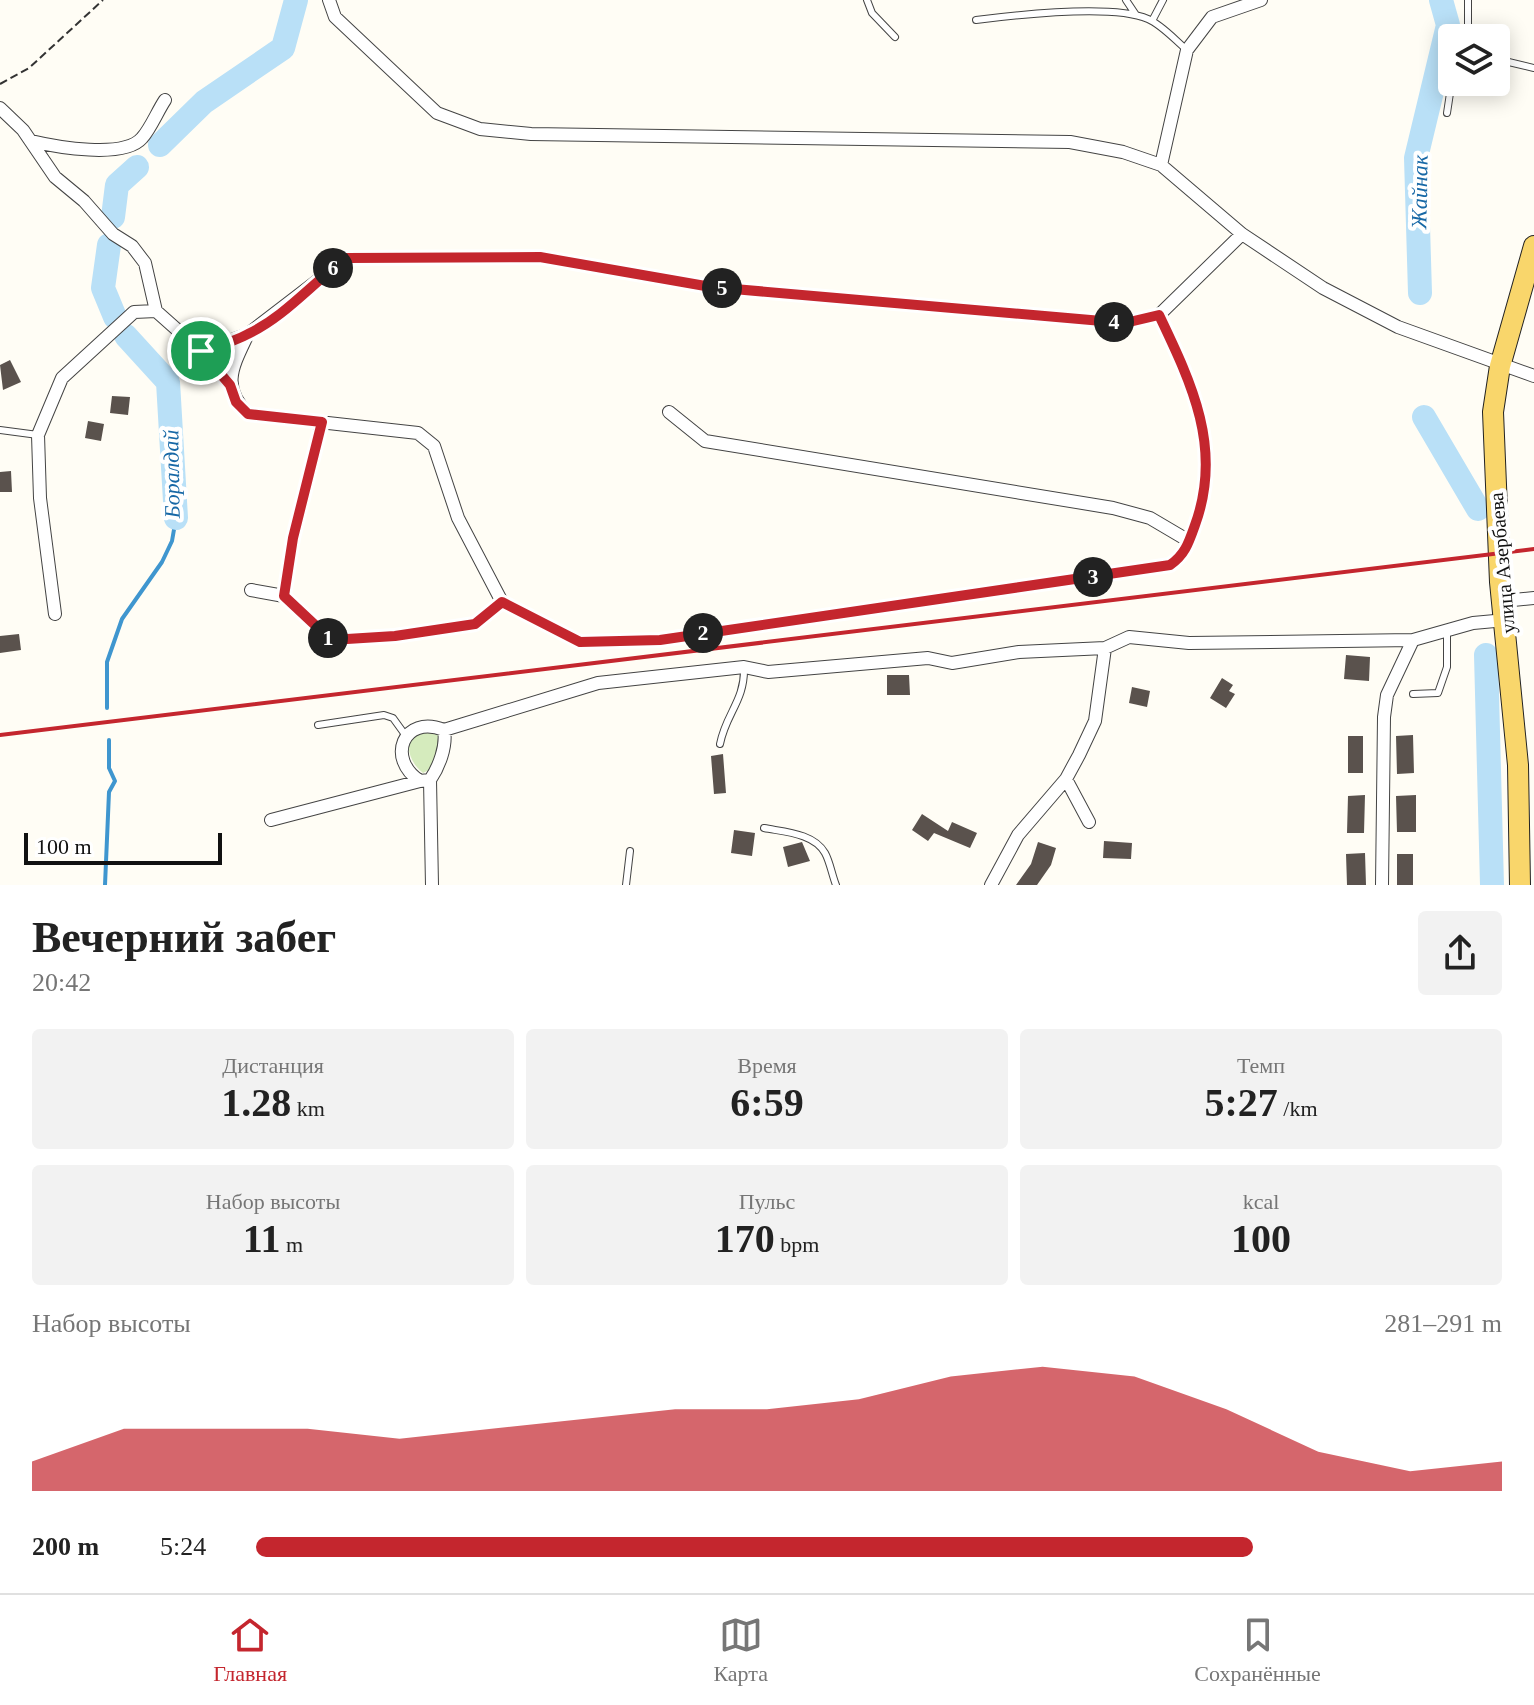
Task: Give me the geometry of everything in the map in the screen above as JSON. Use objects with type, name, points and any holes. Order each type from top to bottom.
[{"type":"main road","name":"улица Азербаева","points":[[1520,885],[1526,817],[1505,611],[1493,412],[1500,366],[1534,246]]},
{"type":"street","points":[[329,0],[335,17],[437,113],[480,129],[531,134],[1070,142],[1123,152],[1161,165],[1242,234],[1335,295],[1398,327],[1534,376]]},
{"type":"street","points":[[1161,165],[1187,50],[1212,17],[1261,0]]},
{"type":"street","points":[[31,141],[60,147],[125,149],[141,140],[165,100]]},
{"type":"street","points":[[0,108],[31,141],[55,177],[84,201],[113,234],[132,246],[145,263],[156,311],[201,351],[230,385],[236,402],[248,414],[418,433],[434,446],[458,518],[502,602],[580,642],[660,640],[1170,565],[1182,557],[1204,501],[1208,450],[1189,376],[1159,315]]},
{"type":"street","points":[[201,351],[248,334],[296,302],[323,275],[347,258],[540,257],[711,287],[1125,323],[1159,315],[1242,234]]},
{"type":"street","points":[[55,614],[40,498],[38,435],[62,378],[134,312],[156,311]]},
{"type":"street","points":[[230,385],[248,334]]},
{"type":"street","points":[[669,412],[705,441],[1113,508],[1150,518],[1189,541]]},
{"type":"street","points":[[284,596],[293,538],[322,422]]},
{"type":"street","points":[[251,590],[284,596],[331,640],[395,636],[475,624],[502,602]]},
{"type":"street","points":[[425,780],[406,769],[402,746],[414,728],[430,724],[444,730],[598,683],[744,667],[768,672],[928,658],[952,663],[1019,652],[1105,648],[1129,637],[1189,643],[1413,640],[1473,623],[1534,598]]},
{"type":"street","points":[[1382,885],[1384,717],[1387,695],[1413,640]]},
{"type":"street","points":[[988,884],[1018,835],[1066,779],[1095,721],[1105,648]]},
{"type":"street","points":[[432,885],[425,780],[446,739],[444,730]]},
{"type":"street","points":[[1066,779],[1089,822]]},
{"type":"street","points":[[271,820],[425,780]]},
{"type":"lane","points":[[867,0],[872,13],[895,37]]},
{"type":"lane","points":[[1126,0],[1136,15]]},
{"type":"lane","points":[[1152,21],[1163,0]]},
{"type":"lane","points":[[1468,0],[1468,24]]},
{"type":"lane","points":[[976,20],[1037,13],[1136,15],[1152,21],[1187,50]]},
{"type":"lane","points":[[1510,62],[1534,68]]},
{"type":"lane","points":[[1447,113],[1450,96]]},
{"type":"lane","points":[[0,430],[38,435]]},
{"type":"lane","points":[[1413,694],[1438,693],[1447,667],[1447,630]]},
{"type":"lane","points":[[720,744],[723,729],[744,686],[744,667]]},
{"type":"lane","points":[[318,725],[384,715],[393,718],[406,736]]},
{"type":"lane","points":[[764,828],[796,834],[816,844],[825,853],[836,885]]},
{"type":"lane","points":[[626,885],[630,851]]},
{"type":"path","points":[[0,84],[29,68],[103,0]]},
{"type":"green space","points":[[414,732],[437,732],[441,740],[431,769],[423,773],[410,754],[409,744]]},
{"type":"building","points":[[10,360],[21,382],[3,390],[0,365]]},
{"type":"building","points":[[112,396],[130,397],[128,415],[110,413]]},
{"type":"building","points":[[88,421],[104,424],[101,441],[85,438]]},
{"type":"building","points":[[11,471],[12,492],[0,492],[0,472]]},
{"type":"building","points":[[19,634],[21,650],[0,653],[0,636]]},
{"type":"building","points":[[1346,655],[1370,657],[1369,681],[1344,679]]},
{"type":"building","points":[[887,675],[909,675],[910,695],[887,695]]},
{"type":"building","points":[[1222,678],[1233,685],[1229,691],[1235,694],[1226,708],[1210,698]]},
{"type":"building","points":[[1132,687],[1150,691],[1147,707],[1129,703]]},
{"type":"building","points":[[1413,735],[1414,773],[1397,774],[1396,736]]},
{"type":"building","points":[[1348,736],[1363,736],[1363,773],[1348,773]]},
{"type":"building","points":[[723,754],[726,793],[714,794],[711,756]]},
{"type":"building","points":[[1365,795],[1364,833],[1347,833],[1348,796]]},
{"type":"building","points":[[1416,795],[1416,832],[1397,832],[1396,796]]},
{"type":"building","points":[[922,814],[948,831],[952,822],[977,833],[970,848],[934,833],[928,841],[912,830]]},
{"type":"building","points":[[734,830],[755,833],[752,856],[731,853]]},
{"type":"building","points":[[1104,841],[1132,843],[1131,859],[1103,858]]},
{"type":"building","points":[[802,842],[810,861],[788,867],[783,847]]},
{"type":"building","points":[[1038,842],[1056,848],[1051,865],[1037,885],[1016,885],[1031,864]]},
{"type":"building","points":[[1365,853],[1366,885],[1347,885],[1346,854]]},
{"type":"building","points":[[1397,854],[1413,854],[1413,885],[1397,885]]},
{"type":"waterway","name":"Боралдай","points":[[160,145],[204,102],[283,48],[296,0]]},
{"type":"waterway","name":"Жайнак","points":[[1420,293],[1416,158],[1448,25],[1441,0]]},
{"type":"waterway","name":"Боралдай","points":[[113,217],[117,185],[137,167]]},
{"type":"waterway","name":"Боралдай","points":[[109,245],[103,288],[115,317]]},
{"type":"waterway","name":"Боралдай","points":[[126,336],[168,382],[176,518]]},
{"type":"waterway","name":"Жайнак","points":[[1424,417],[1478,509]]},
{"type":"waterway","name":"Боралдай","points":[[107,708],[107,662],[122,619],[162,562],[172,541],[176,518]]},
{"type":"waterway","name":"Жайнак","points":[[1486,655],[1492,885]]},
{"type":"waterway","name":"Боралдай","points":[[105,885],[109,792],[115,781],[109,768],[109,740]]},
{"type":"railway","points":[[0,735],[1534,549]]},
{"type":"route","points":[[540,257],[711,287],[1125,323],[1159,315],[1189,376],[1203,421],[1208,450],[1204,501],[1182,557],[1170,565],[660,640],[580,642],[537,623],[502,602],[475,624],[395,636],[331,640],[284,596],[293,538],[322,422],[248,414],[236,402],[230,385],[201,351],[248,334],[296,302],[323,275],[347,258],[540,257]]}]
